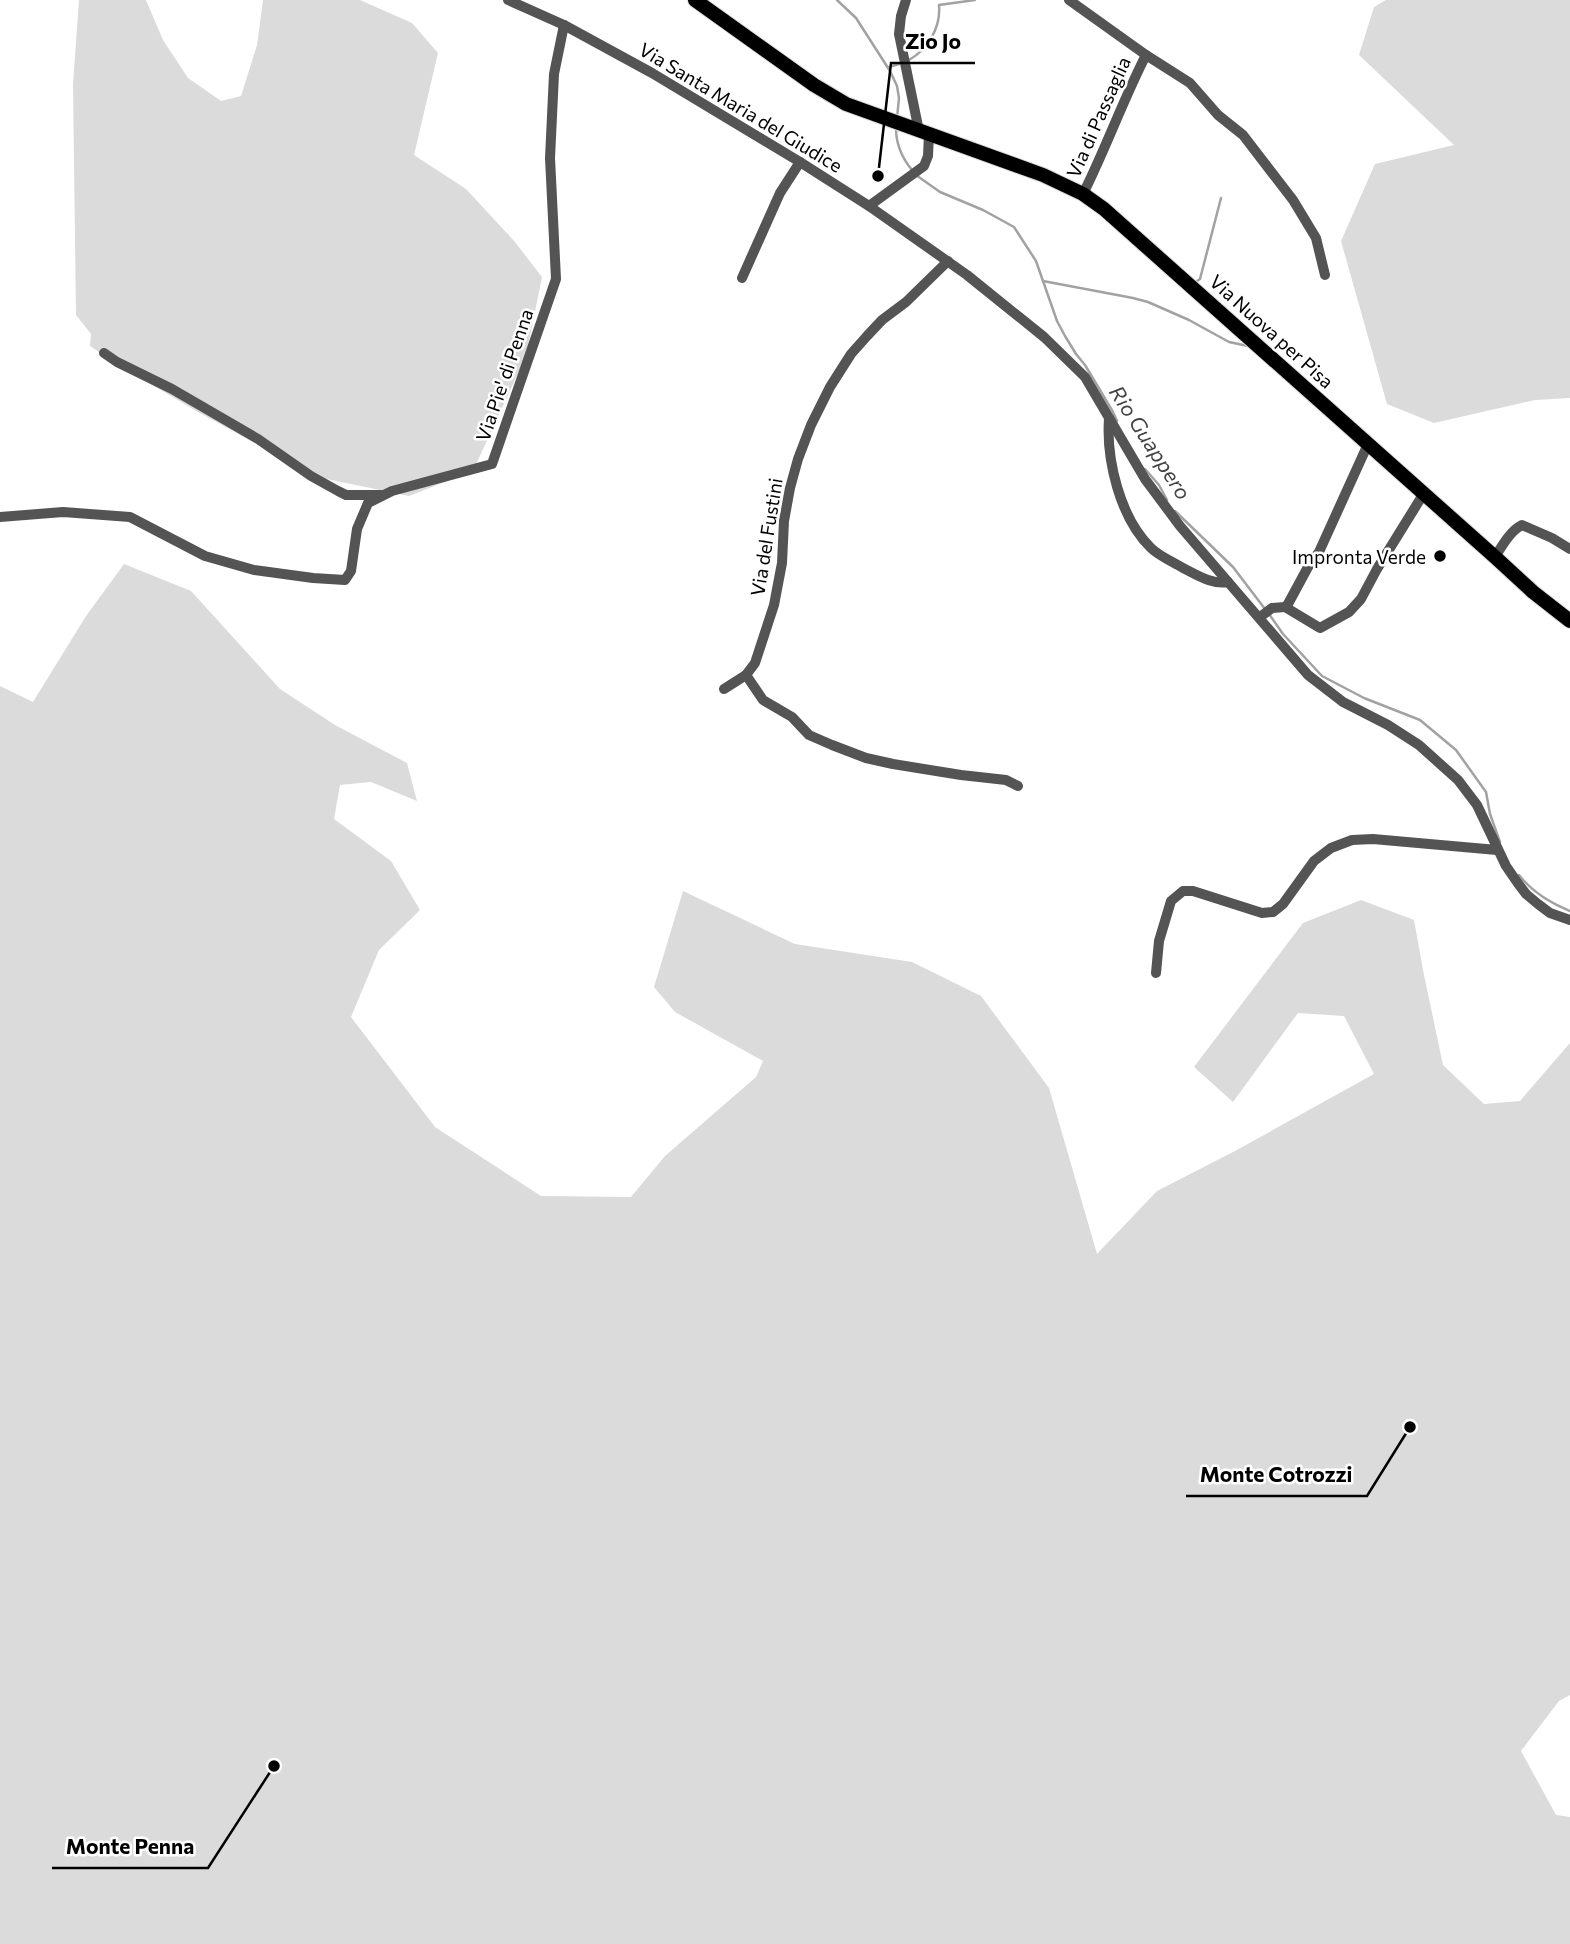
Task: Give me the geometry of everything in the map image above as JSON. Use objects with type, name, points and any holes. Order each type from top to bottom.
[{"type":"main road","name":"Via Nuova per Pisa","points":[[695,0],[814,85],[846,104],[1043,175],[1083,194],[1144,243],[1533,592],[1570,621]]},
{"type":"street","name":"Via Santa Maria del Giudice","points":[[508,0],[564,25],[652,73],[800,162],[948,261],[1044,337],[1085,377],[1145,479],[1180,526],[1228,582],[1265,613],[1308,675],[1343,702],[1388,725],[1419,745],[1458,780],[1477,805],[1506,866],[1527,894],[1550,913],[1570,920]]},
{"type":"street","points":[[869,206],[924,166],[928,156],[899,34],[906,0]]},
{"type":"street","points":[[1069,0],[1190,83],[1218,114],[1242,135],[1293,200],[1316,238],[1325,275]]},
{"type":"street","name":"Via Pie' di Penna","points":[[0,517],[63,512],[130,517],[205,556],[254,570],[345,580],[351,571],[357,530],[368,503],[392,491],[492,464],[556,279],[550,158],[554,74],[564,25]]},
{"type":"street","name":"Via di Passaglia","points":[[1083,194],[1114,128],[1131,83],[1146,55]]},
{"type":"street","points":[[742,278],[780,194],[800,162]]},
{"type":"street","name":"Via del Fustini","points":[[746,675],[755,663],[774,605],[782,563],[784,522],[790,488],[811,425],[851,354],[882,320],[906,302],[948,261]]},
{"type":"street","points":[[104,353],[258,439],[311,476],[338,491],[346,495],[384,495]]},
{"type":"street","points":[[1109,418],[1110,456],[1124,509],[1132,522],[1152,549],[1192,573],[1215,583],[1228,582]]},
{"type":"street","points":[[1265,613],[1285,607],[1319,552],[1368,444]]},
{"type":"street","points":[[1285,607],[1320,628],[1349,611],[1361,599],[1423,493]]},
{"type":"street","points":[[1494,557],[1511,533],[1522,525],[1570,549]]},
{"type":"street","points":[[724,689],[746,675],[763,701],[798,721],[809,735],[866,758],[1006,780],[1018,786]]},
{"type":"street","points":[[1156,973],[1159,941],[1171,901],[1183,891],[1193,891],[1262,913],[1273,912],[1283,904],[1314,861],[1331,848],[1352,840],[1373,839],[1497,850]]},
{"type":"shaded area","points":[[79,0],[146,0],[163,40],[188,78],[221,101],[241,96],[257,45],[263,0],[360,0],[412,23],[438,53],[414,155],[466,189],[515,242],[542,277],[526,356],[473,471],[409,496],[317,477],[198,412],[90,346],[91,334],[76,315],[73,84]]},
{"type":"shaded area","points":[[1386,0],[1570,0],[1570,398],[1535,400],[1434,423],[1387,404],[1341,241],[1375,164],[1454,145],[1359,55],[1374,7]]},
{"type":"shaded area","points":[[124,564],[191,591],[280,689],[335,725],[407,763],[417,801],[371,782],[340,785],[334,819],[391,861],[420,910],[379,950],[351,1017],[435,1127],[541,1196],[631,1197],[665,1156],[756,1077],[763,1061],[675,1012],[654,987],[683,891],[795,944],[912,962],[981,996],[1049,1088],[1097,1254],[1157,1191],[1374,1074],[1344,1016],[1298,1013],[1233,1102],[1194,1067],[1303,923],[1361,900],[1414,920],[1443,1065],[1484,1104],[1520,1101],[1570,1043],[1570,1695],[1559,1701],[1521,1751],[1556,1815],[1570,1817],[1570,1944],[0,1944],[0,686],[33,702],[86,616]]},
{"type":"waterway","name":"Rio Guappero","points":[[837,0],[856,18],[890,71],[899,98],[897,118]]},
{"type":"waterway","points":[[909,60],[922,50],[932,37],[938,22],[939,5],[975,0]]},
{"type":"waterway","points":[[889,67],[899,64]]},
{"type":"waterway","name":"Rio Guappero","points":[[896,128],[900,150],[912,170]]},
{"type":"waterway","name":"Rio Guappero","points":[[916,175],[940,192],[983,210],[1014,227],[1036,261],[1057,321],[1117,421]]},
{"type":"waterway","points":[[1197,281],[1200,279],[1221,198]]},
{"type":"waterway","points":[[1043,281],[1148,302],[1229,342],[1248,346]]},
{"type":"waterway","name":"Rio Guappero","points":[[1145,469],[1159,485],[1167,500]]},
{"type":"waterway","name":"Rio Guappero","points":[[1175,511],[1233,567],[1265,609]]},
{"type":"waterway","name":"Rio Guappero","points":[[1269,614],[1283,634],[1322,676],[1364,698],[1420,720],[1456,750],[1486,792],[1500,842]]},
{"type":"waterway","name":"Rio Guappero","points":[[1519,875],[1542,896],[1570,911]]},
{"type":"place","name":"Zio Jo","points":[[878,176]]},
{"type":"place","name":"Impronta Verde","points":[[1440,556]]},
{"type":"place","name":"Monte Cotrozzi","points":[[1410,1427]]},
{"type":"place","name":"Monte Penna","points":[[274,1766]]}]
